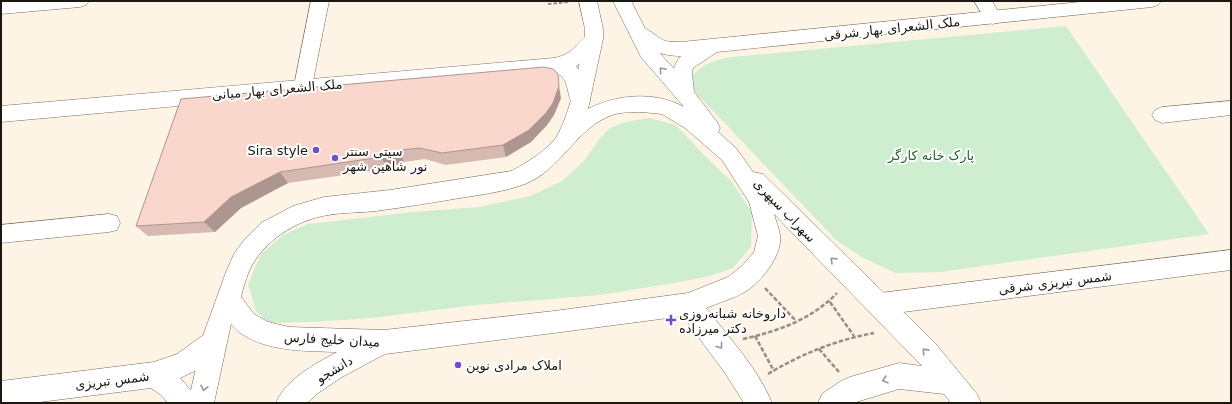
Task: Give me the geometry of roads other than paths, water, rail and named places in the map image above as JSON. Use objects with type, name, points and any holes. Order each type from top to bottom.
[{"type":"main road","points":[[565,140],[580,102],[594,39],[594,29],[579,1]]},
{"type":"main road","name":"سهراب سپهری","points":[[622,1],[657,64],[685,95],[730,154],[926,352],[968,403]]},
{"type":"main road","name":"ملک الشعرای بهار شرقی","points":[[638,32],[660,48],[670,50],[1152,1]]},
{"type":"main road","name":"ملک الشعرای بهار میانی","points":[[1,114],[303,86],[554,65],[569,62],[587,49],[594,39]]},
{"type":"main road","points":[[685,95],[681,70],[686,61],[716,46]]},
{"type":"main road","points":[[554,65],[567,70],[573,77],[579,90],[580,102]]},
{"type":"main road","name":"میدان خلیج فارس","points":[[642,104],[666,108],[692,122],[730,154],[759,199],[769,236],[764,257],[750,273],[736,285],[688,304],[554,322],[384,342],[290,339],[264,332],[245,322],[234,309],[229,297],[244,258],[257,240],[277,224],[294,215],[325,206],[362,203],[439,193],[499,182],[524,175],[549,159],[565,140],[589,119],[604,110],[642,104]]},
{"type":"main road","name":"شمس تبریزی شرقی","points":[[880,304],[1230,262]]},
{"type":"main road","points":[[201,403],[214,342],[229,297]]},
{"type":"main road","points":[[688,304],[734,364],[757,400]]},
{"type":"main road","name":"شمس تبریزی","points":[[1,394],[154,375],[171,370],[199,356],[214,342]]},
{"type":"main road","name":"دانشجو","points":[[289,403],[300,391],[330,371],[384,342]]},
{"type":"main road","points":[[154,375],[170,386],[185,403]]},
{"type":"main road","points":[[831,403],[850,390],[899,376],[951,382]]},
{"type":"street","points":[[1,8],[80,1]]},
{"type":"street","points":[[303,86],[320,1]]},
{"type":"street","points":[[983,1],[993,18]]},
{"type":"street","points":[[1162,115],[1231,108]]},
{"type":"street","points":[[1,234],[109,223]]},
{"type":"place","name":"Sira style","points":[[316,150]]},
{"type":"place","name":"سیتی سنتر نور شاهین شهر","points":[[335,158]]},
{"type":"place","name":"داروخانه شبانه‌روزی دکتر میرزاده","points":[[671,320]]},
{"type":"place","name":"املاک مرادی نوین","points":[[458,365]]},
{"type":"park label","name":"پارک خانه کارگر","points":[[931,155]]}]
